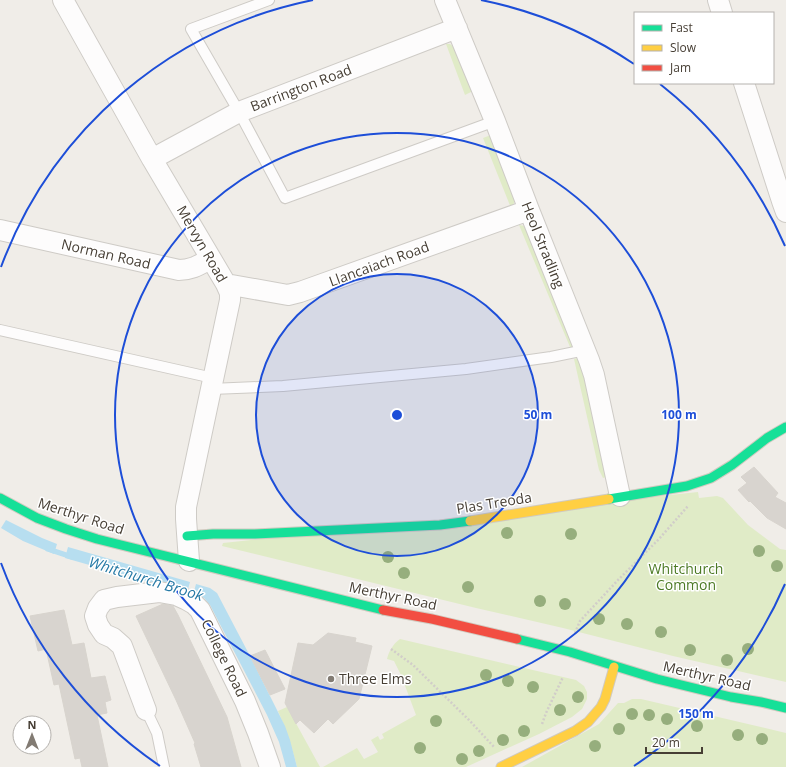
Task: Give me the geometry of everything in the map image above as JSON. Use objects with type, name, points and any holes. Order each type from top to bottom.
[{"type":"street","name":"Mervyn Road","points":[[63,0],[152,159],[230,293],[230,300],[186,508],[189,561]]},
{"type":"street","name":"Heol Stradling","points":[[445,0],[495,121],[594,375],[620,496]]},
{"type":"street","points":[[718,0],[722,12]]},
{"type":"street","name":"Barrington Road","points":[[152,159],[238,112],[457,28]]},
{"type":"street","points":[[744,84],[786,212]]},
{"type":"street","name":"Llancaiach Road","points":[[226,284],[288,295],[529,210]]},
{"type":"street","name":"Norman Road","points":[[0,230],[179,270],[194,268],[210,259]]},
{"type":"street","name":"Plas Treoda","points":[[187,536],[213,534],[262,534],[440,525],[687,486],[703,482],[714,477],[775,432],[786,427]]},
{"type":"street","name":"Merthyr Road","points":[[0,498],[37,518],[66,529],[97,538],[379,609],[432,618],[570,652],[657,679],[685,686],[786,708]]},
{"type":"street","name":"College Road","points":[[146,710],[122,646],[113,638],[104,634],[98,625],[95,616],[98,608],[104,600],[116,597],[159,592],[176,595],[194,604],[200,610],[245,701],[270,767]]},
{"type":"street","points":[[502,767],[569,734],[588,722],[601,707],[605,699],[614,666]]},
{"type":"lane","points":[[269,0],[191,29],[285,198],[495,121]]},
{"type":"lane","points":[[0,330],[212,383],[283,386],[466,369],[551,357],[585,350]]},
{"type":"lane","points":[[146,710],[158,733],[164,767]]},
{"type":"path","points":[[575,633],[580,621],[690,504]]},
{"type":"path","points":[[391,649],[412,665],[470,721],[495,749]]},
{"type":"path","points":[[541,727],[563,677]]},
{"type":"green space","points":[[446,44],[450,44],[455,48],[472,87],[471,92],[465,95]]},
{"type":"green space","points":[[491,135],[515,197],[511,208],[483,138]]},
{"type":"green space","points":[[519,225],[525,226],[530,231],[574,347],[570,347]]},
{"type":"green space","points":[[578,358],[582,360],[609,476],[603,478],[599,470],[574,359]]},
{"type":"green space","name":"Whitchurch Common","points":[[698,492],[699,498],[717,496],[723,498],[748,525],[780,549],[786,550],[786,682],[673,656],[222,546],[223,543]]},
{"type":"green space","points":[[400,639],[576,680],[584,686],[587,692],[587,699],[582,709],[572,717],[539,734],[466,767],[323,767],[357,748],[364,759],[378,752],[371,740],[378,736],[380,740],[384,738],[382,734],[416,715],[401,675],[394,661],[387,659],[395,643]]},
{"type":"green space","points":[[632,699],[641,699],[786,733],[786,767],[522,767],[599,724],[618,703],[624,703]]},
{"type":"green space","points":[[287,707],[320,767],[297,767],[289,738],[278,711]]},
{"type":"water","points":[[6,520],[57,544],[54,554],[23,541],[1,528]]},
{"type":"water","points":[[68,547],[190,582],[187,593],[65,558]]},
{"type":"water","points":[[196,584],[210,588],[217,593],[285,726],[297,767],[286,767],[279,742],[267,715],[210,605],[204,598],[193,595]]},
{"type":"building","points":[[754,467],[778,493],[775,497],[786,503],[786,529],[767,518],[738,490],[747,483],[741,477]]},
{"type":"building","points":[[163,604],[173,606],[227,717],[241,767],[201,767],[194,744],[195,743],[136,616]]},
{"type":"building","points":[[64,610],[72,645],[84,643],[91,678],[105,676],[111,700],[105,702],[107,713],[97,715],[108,767],[82,767],[80,758],[75,759],[59,684],[54,685],[46,649],[38,651],[30,616]]},
{"type":"building","name":"Three Elms","points":[[328,633],[356,638],[355,642],[372,646],[359,699],[333,724],[328,719],[314,733],[300,720],[296,724],[285,703],[298,643],[313,645]]},
{"type":"building","points":[[265,650],[285,689],[270,695],[250,656]]},
{"type":"waterway","name":"Whitchurch Brook","points":[[48,549],[72,557]]},
{"type":"traffic: fast","points":[[609,499],[687,486],[711,478],[732,465],[767,438],[786,427]]},
{"type":"traffic: fast","points":[[0,498],[37,518],[97,539],[383,610]]},
{"type":"traffic: fast","points":[[187,536],[440,525],[470,521]]},
{"type":"traffic: fast","points":[[517,639],[570,652],[657,679],[731,697],[786,708]]},
{"type":"traffic: slow","points":[[470,521],[609,499]]},
{"type":"traffic: slow","points":[[501,767],[575,731],[588,722],[601,707],[605,699],[614,667]]},
{"type":"traffic: jam","points":[[383,610],[432,619],[517,639]]},
{"type":"place","name":"Three Elms","points":[[331,679]]}]
